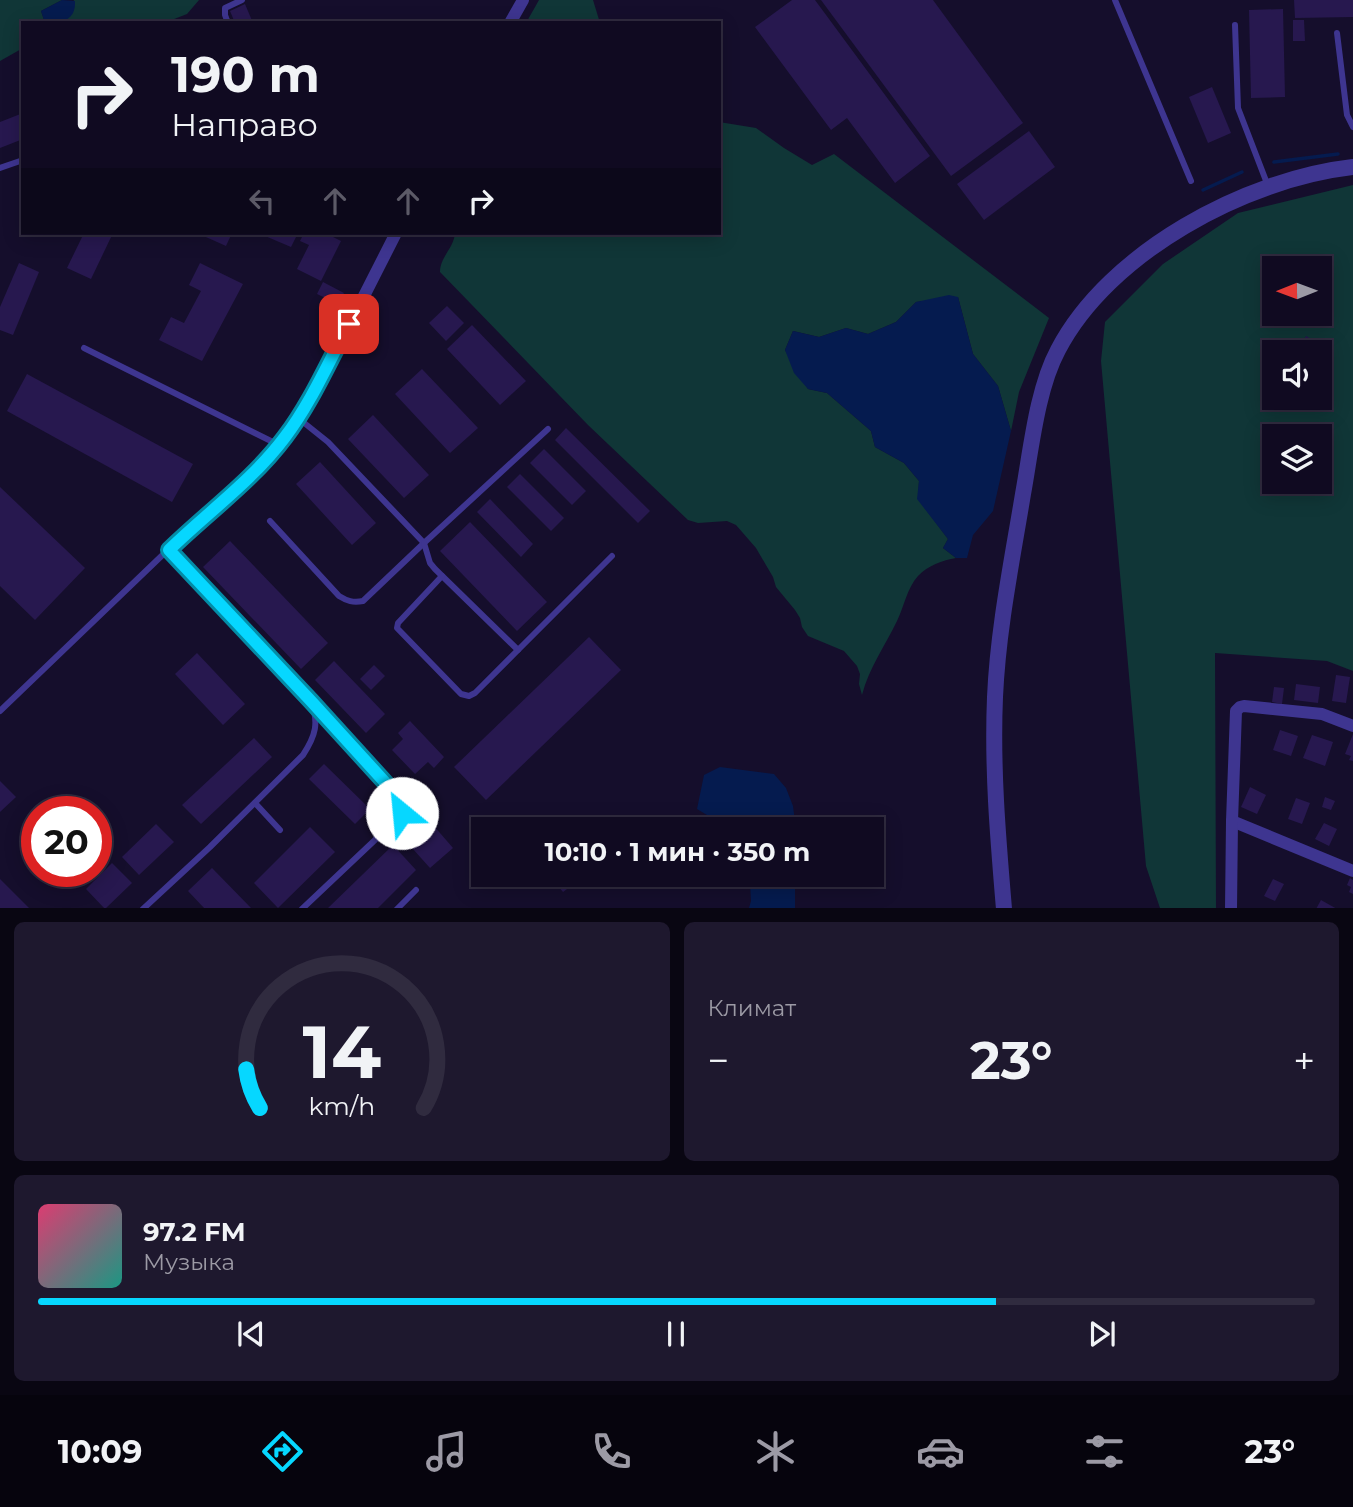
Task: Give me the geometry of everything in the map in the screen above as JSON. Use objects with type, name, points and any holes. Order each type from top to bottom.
[{"type":"street","points":[[511,21],[523,0]]},
{"type":"street","points":[[1004,908],[995,775],[998,650],[1034,427],[1057,352],[1077,319],[1098,293],[1164,239],[1243,197],[1293,179],[1353,167]]},
{"type":"street","points":[[362,300],[395,235]]},
{"type":"street","points":[[1231,908],[1236,711],[1244,706],[1322,714],[1353,726]]},
{"type":"street","points":[[1232,821],[1353,871]]},
{"type":"lane","points":[[227,21],[225,8],[242,0]]},
{"type":"lane","points":[[1115,0],[1191,181]]},
{"type":"lane","points":[[1235,24],[1238,108],[1268,188]]},
{"type":"lane","points":[[1337,33],[1348,115],[1353,127]]},
{"type":"lane","points":[[0,168],[21,161]]},
{"type":"lane","points":[[0,711],[253,473],[279,445],[298,418],[362,300]]},
{"type":"lane","points":[[84,348],[279,445]]},
{"type":"lane","points":[[298,418],[328,442],[424,543],[430,563],[518,650]]},
{"type":"lane","points":[[270,521],[339,596],[354,603],[363,601],[548,429]]},
{"type":"lane","points":[[169,550],[311,701],[404,806],[394,822],[302,908]]},
{"type":"lane","points":[[442,576],[398,623],[397,628],[461,694],[469,696],[612,556]]},
{"type":"lane","points":[[143,908],[303,755],[310,745],[316,724],[316,713],[311,701]]},
{"type":"lane","points":[[255,803],[280,830]]},
{"type":"lane","points":[[397,908],[416,890]]},
{"type":"green space","points":[[0,0],[62,0],[41,11],[44,21],[21,21],[21,49],[0,61]]},
{"type":"green space","points":[[74,0],[199,0],[187,14],[169,21],[62,21],[67,19]]},
{"type":"green space","points":[[539,0],[593,0],[599,21],[527,21]]},
{"type":"green space","points":[[721,122],[756,128],[812,165],[834,154],[1049,318],[1019,392],[1011,431],[998,386],[973,354],[958,297],[916,302],[896,322],[868,334],[846,328],[819,337],[793,331],[785,350],[808,389],[827,393],[871,431],[875,447],[904,463],[919,481],[918,499],[948,539],[943,548],[956,558],[931,566],[914,581],[862,695],[857,666],[844,651],[808,636],[795,610],[776,587],[756,548],[736,525],[727,521],[698,523],[688,520],[588,425],[440,272],[454,235],[721,235]]},
{"type":"green space","points":[[1353,185],[1353,671],[1327,661],[1215,653],[1216,908],[1160,908],[1146,866],[1101,361],[1105,322],[1163,264],[1238,213]]},
{"type":"water","points":[[62,0],[75,1],[73,13],[66,20],[44,21],[41,11]]},
{"type":"water","points":[[949,295],[958,297],[973,354],[998,386],[1011,431],[993,511],[973,535],[967,558],[956,558],[943,548],[948,539],[917,499],[919,481],[904,463],[875,447],[871,431],[827,393],[808,389],[794,373],[785,350],[793,331],[819,337],[846,328],[868,334],[896,322],[916,302]]},
{"type":"water","points":[[720,767],[774,774],[786,788],[794,817],[710,817],[697,809],[704,775]]},
{"type":"water","points":[[750,887],[795,887],[795,908],[749,908]]},
{"type":"building","points":[[792,0],[815,0],[930,156],[895,183],[847,118],[831,130],[755,27]]},
{"type":"building","points":[[821,0],[933,0],[1023,123],[951,176]]},
{"type":"building","points":[[1294,0],[1353,0],[1353,17],[1295,18]]},
{"type":"building","points":[[245,4],[252,21],[234,21],[230,11]]},
{"type":"building","points":[[1283,9],[1285,97],[1251,98],[1249,10]]},
{"type":"building","points":[[1293,20],[1304,20],[1305,41],[1293,41]]},
{"type":"building","points":[[1212,87],[1231,133],[1208,143],[1189,97]]},
{"type":"building","points":[[21,114],[21,140],[0,148],[0,122]]},
{"type":"building","points":[[1029,131],[1055,167],[984,220],[957,184]]},
{"type":"building","points":[[83,235],[112,235],[91,279],[67,268]]},
{"type":"building","points":[[201,235],[231,235],[226,246]]},
{"type":"building","points":[[263,235],[297,235],[291,247]]},
{"type":"building","points":[[303,235],[329,235],[341,241],[321,281],[297,269],[309,245],[300,241]]},
{"type":"building","points":[[19,263],[39,272],[13,335],[0,330],[0,307]]},
{"type":"building","points":[[200,263],[243,284],[202,361],[159,340],[171,317],[184,323],[201,291],[189,285]]},
{"type":"building","points":[[323,282],[344,293],[338,304],[317,294]]},
{"type":"building","points":[[447,306],[464,323],[446,341],[429,323]]},
{"type":"building","points":[[472,325],[526,381],[500,405],[447,349]]},
{"type":"building","points":[[422,369],[478,428],[450,453],[395,394]]},
{"type":"building","points":[[27,374],[193,464],[172,502],[7,411]]},
{"type":"building","points":[[373,415],[429,475],[404,498],[348,439]]},
{"type":"building","points":[[566,428],[650,511],[638,523],[555,440]]},
{"type":"building","points":[[544,449],[586,491],[572,505],[530,463]]},
{"type":"building","points":[[320,462],[376,523],[352,545],[296,484]]},
{"type":"building","points":[[520,474],[564,518],[551,531],[507,487]]},
{"type":"building","points":[[0,487],[85,568],[35,620],[0,586]]},
{"type":"building","points":[[490,499],[533,544],[521,557],[477,512]]},
{"type":"building","points":[[470,522],[547,602],[517,631],[440,551]]},
{"type":"building","points":[[230,541],[328,643],[301,669],[203,567]]},
{"type":"building","points":[[589,637],[621,670],[486,800],[454,767]]},
{"type":"building","points":[[197,653],[245,704],[223,725],[175,674]]},
{"type":"building","points":[[334,661],[385,714],[366,733],[315,680]]},
{"type":"building","points":[[374,665],[385,676],[371,690],[360,679]]},
{"type":"building","points":[[1336,675],[1350,677],[1346,703],[1332,701]]},
{"type":"building","points":[[1296,684],[1320,687],[1318,703],[1294,700]]},
{"type":"building","points":[[1274,687],[1284,688],[1282,704],[1272,702]]},
{"type":"building","points":[[410,721],[444,757],[434,768],[428,762],[415,774],[392,750],[403,739],[398,733]]},
{"type":"building","points":[[1280,730],[1298,736],[1291,756],[1273,750]]},
{"type":"building","points":[[1353,734],[1353,761],[1349,760],[1351,756],[1345,754]]},
{"type":"building","points":[[1312,735],[1333,742],[1325,766],[1303,758]]},
{"type":"building","points":[[254,738],[272,757],[201,824],[182,805]]},
{"type":"building","points":[[324,764],[370,809],[355,824],[309,779]]},
{"type":"building","points":[[0,781],[16,797],[0,812]]},
{"type":"building","points":[[1250,787],[1266,795],[1257,814],[1241,807]]},
{"type":"building","points":[[1325,797],[1335,801],[1331,810],[1322,807]]},
{"type":"building","points":[[1296,798],[1310,803],[1302,824],[1288,819]]},
{"type":"building","points":[[427,818],[453,848],[430,868],[404,839]]},
{"type":"building","points":[[1324,823],[1337,829],[1329,846],[1315,839]]},
{"type":"building","points":[[156,824],[174,842],[139,875],[122,857]]},
{"type":"building","points":[[310,827],[335,852],[278,908],[254,883]]},
{"type":"building","points":[[393,845],[416,870],[378,908],[328,908]]},
{"type":"building","points":[[112,863],[132,883],[104,908],[86,889],[112,887]]},
{"type":"building","points":[[212,868],[251,908],[204,908],[188,891]]},
{"type":"building","points":[[1350,878],[1353,880],[1353,894],[1349,892],[1351,887],[1347,885]]},
{"type":"building","points":[[0,879],[29,908],[0,908]]},
{"type":"building","points":[[1273,879],[1284,884],[1275,901],[1264,896]]},
{"type":"building","points":[[1321,900],[1335,908],[1317,908]]},
{"type":"waterway","points":[[1274,162],[1338,154]]},
{"type":"waterway","points":[[1203,190],[1242,172]]},
{"type":"route","points":[[349,324],[286,436],[253,473],[169,550],[402,801],[402,813]]}]
